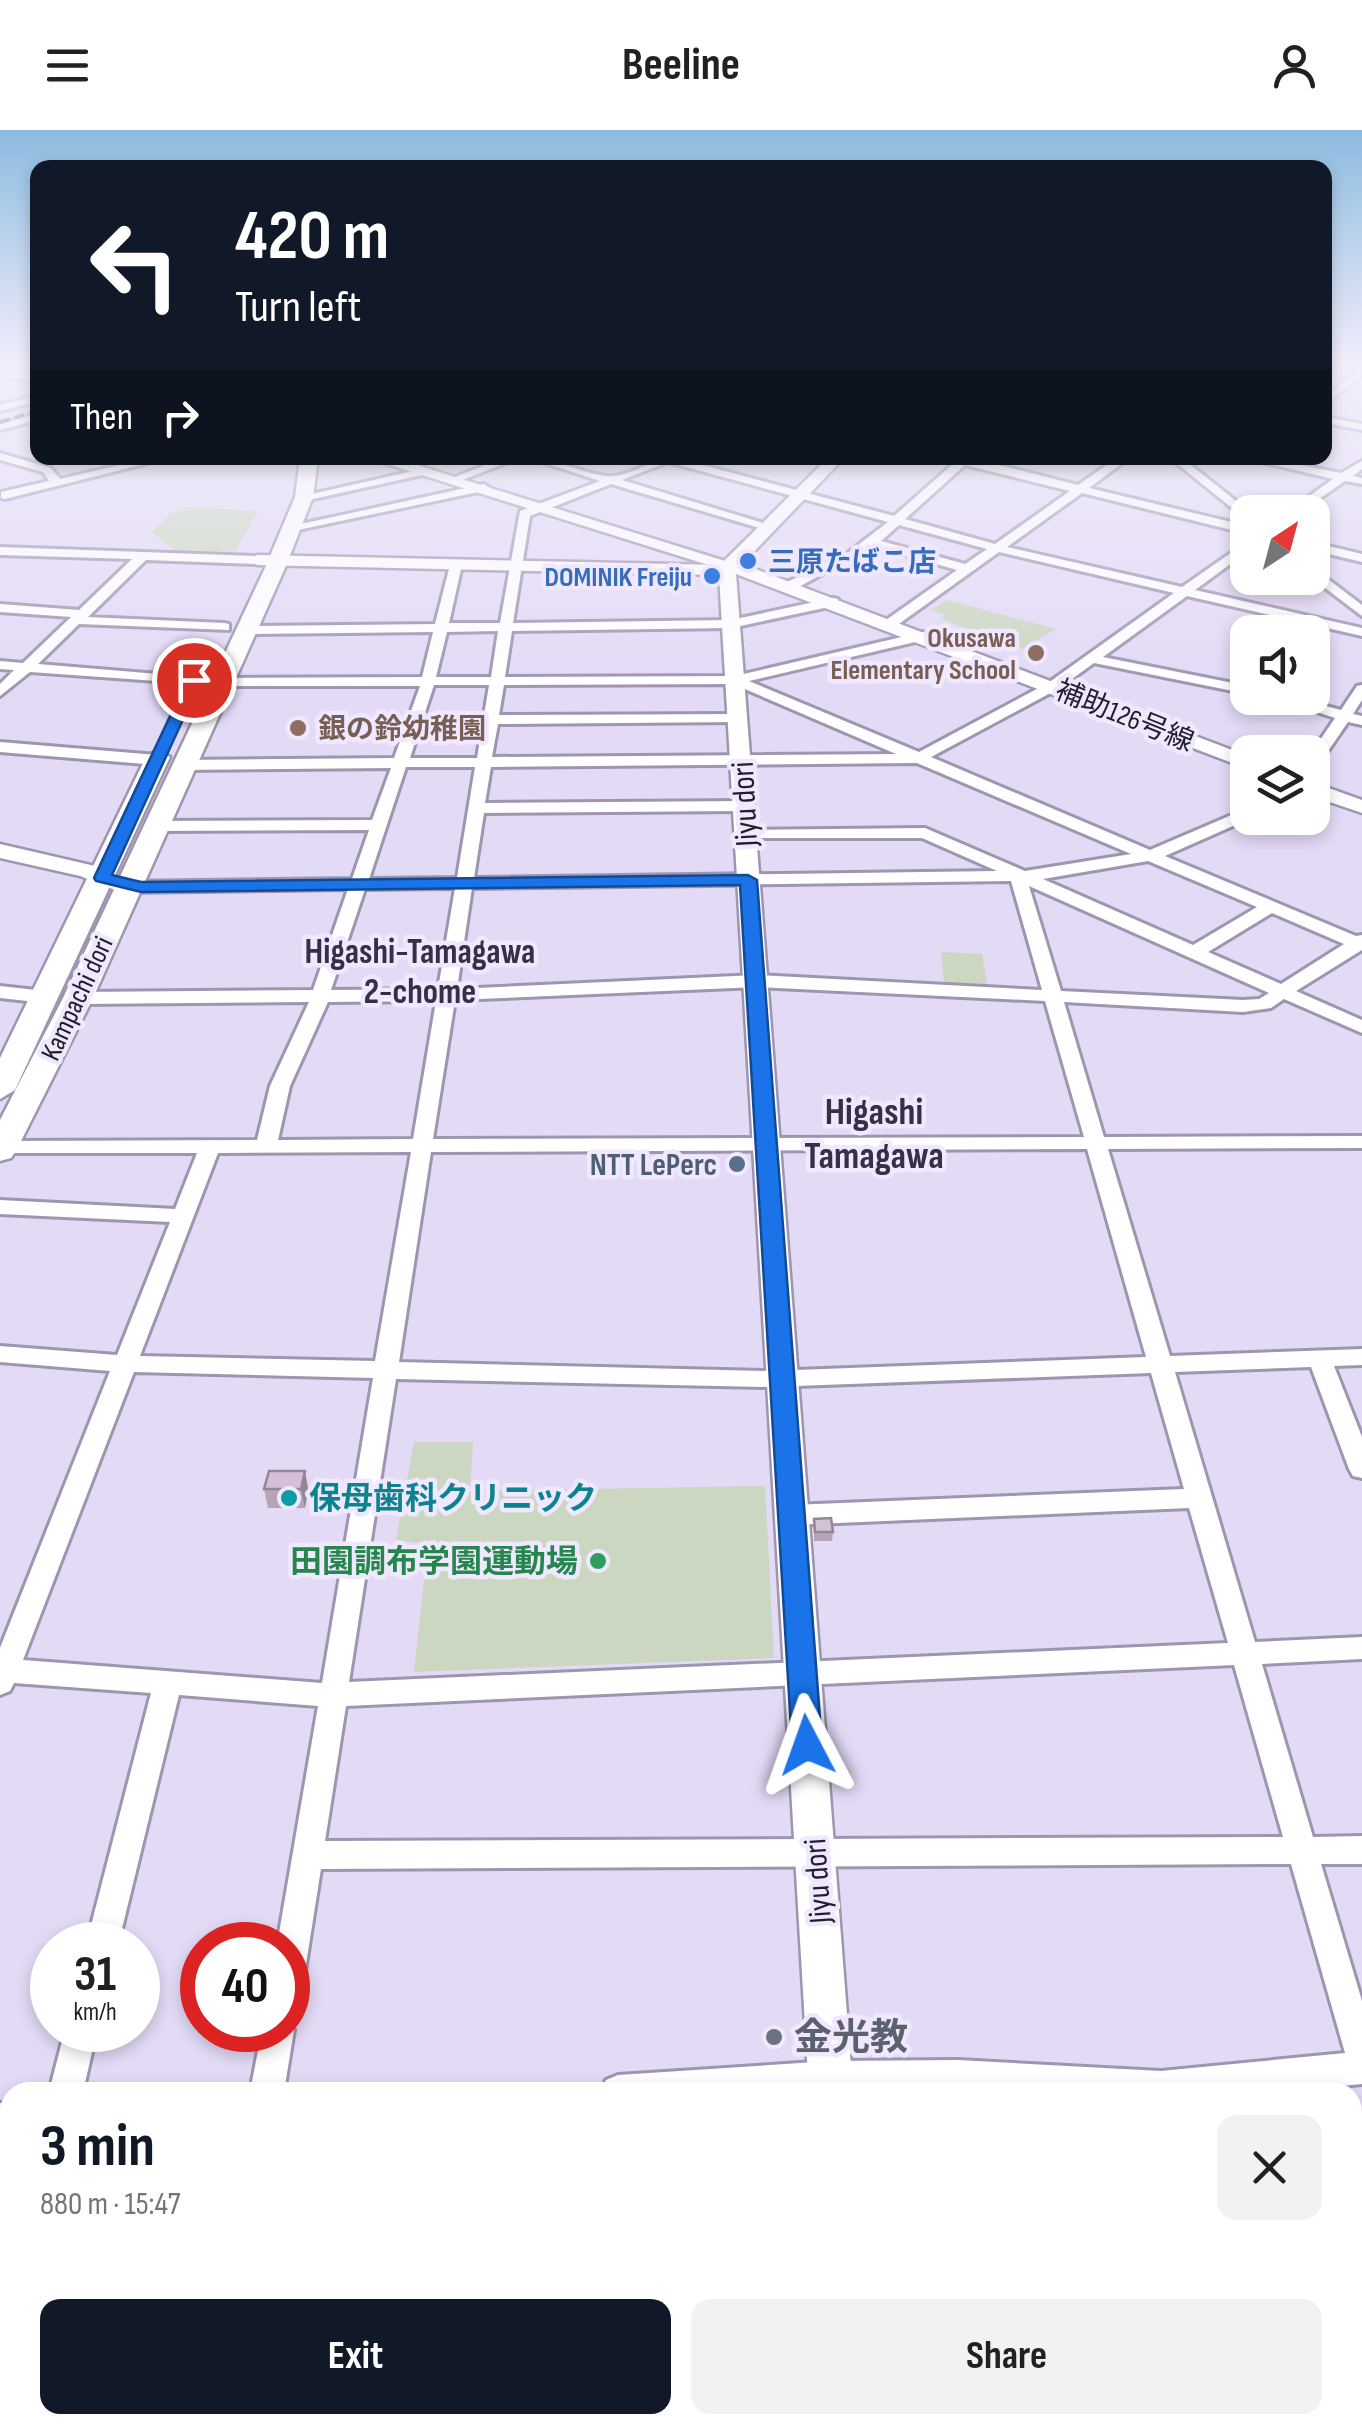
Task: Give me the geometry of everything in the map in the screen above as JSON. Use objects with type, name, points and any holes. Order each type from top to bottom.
[{"type":"main road","name":"Kampachi dori","points":[[1,1149],[78,998],[114,882],[267,561],[293,474]]},
{"type":"main road","name":"Kampachi dori","points":[[267,561],[292,527],[304,497],[307,474]]},
{"type":"main road","name":"補助126号線","points":[[438,474],[728,567]]},
{"type":"main road","name":"Kampachi dori","points":[[0,1090],[45,997],[114,882],[153,826],[176,720],[207,682]]},
{"type":"street","points":[[50,474],[57,483]]},
{"type":"street","points":[[0,513],[6,506],[3,490],[92,474]]},
{"type":"street","points":[[304,497],[411,474]]},
{"type":"street","points":[[456,480],[470,474]]},
{"type":"street","points":[[594,474],[767,526]]},
{"type":"street","points":[[297,1922],[524,514],[623,474]]},
{"type":"street","points":[[727,474],[997,548],[1362,632]]},
{"type":"street","points":[[0,551],[267,561],[728,567],[819,474]]},
{"type":"street","points":[[790,586],[871,542],[944,474]]},
{"type":"street","points":[[1021,474],[1230,526]]},
{"type":"street","points":[[891,623],[1101,474]]},
{"type":"street","points":[[1196,474],[1230,502]]},
{"type":"street","points":[[1330,474],[1362,481]]},
{"type":"street","points":[[1317,495],[1346,474]]},
{"type":"street","points":[[292,527],[484,488]]},
{"type":"street","points":[[871,542],[968,569]]},
{"type":"street","points":[[1330,550],[1362,558]]},
{"type":"street","points":[[0,692],[144,556]]},
{"type":"street","points":[[0,747],[169,763],[919,758],[1053,686],[1230,559]]},
{"type":"street","points":[[266,1147],[280,1086],[319,996],[428,682],[456,565]]},
{"type":"street","name":"補助126号線","points":[[728,567],[891,623],[1230,755]]},
{"type":"street","name":"Jiyu dori","points":[[728,567],[831,2082]]},
{"type":"street","points":[[1330,586],[1362,612]]},
{"type":"street","points":[[0,608],[234,628],[443,628],[731,624],[833,602]]},
{"type":"street","points":[[0,666],[207,682],[735,680],[923,636]]},
{"type":"street","points":[[1089,658],[1230,686]]},
{"type":"street","points":[[735,680],[1360,942]]},
{"type":"street","points":[[1330,738],[1362,689]]},
{"type":"street","points":[[1330,712],[1362,721]]},
{"type":"street","points":[[492,720],[739,718]]},
{"type":"street","points":[[1330,795],[1362,807]]},
{"type":"street","points":[[476,808],[746,820],[925,833],[1362,1028]]},
{"type":"street","points":[[0,851],[114,882],[358,885],[1018,876],[1152,855],[1230,821]]},
{"type":"street","points":[[153,826],[377,824]]},
{"type":"street","points":[[1018,876],[1362,2056]]},
{"type":"street","points":[[1192,954],[1270,906]]},
{"type":"street","points":[[78,998],[445,995],[757,981],[1243,1006],[1264,1004],[1360,942]]},
{"type":"street","points":[[0,992],[45,997]]},
{"type":"street","points":[[1,1149],[1362,1142]]},
{"type":"street","points":[[210,1147],[1,1674],[331,1695],[1362,1648]]},
{"type":"street","points":[[0,1207],[184,1216]]},
{"type":"street","points":[[0,1354],[126,1364],[783,1378],[1362,1358]]},
{"type":"street","points":[[1319,1358],[1362,1469]]},
{"type":"street","points":[[792,1515],[1200,1498]]},
{"type":"street","points":[[108,1922],[168,1682]]},
{"type":"street","points":[[309,1855],[1362,1850]]},
{"type":"street","points":[[68,2082],[76,2052]]},
{"type":"street","points":[[269,2082],[274,2052]]},
{"type":"street","points":[[1258,2082],[1362,2068]]},
{"type":"street","points":[[873,2082],[958,2076],[1060,2082]]},
{"type":"green space","points":[[187,507],[258,511],[235,552],[174,550],[152,532],[169,515]]},
{"type":"green space","points":[[948,600],[1056,629],[1022,649],[941,619],[946,615],[930,610]]},
{"type":"green space","points":[[941,952],[982,954],[988,992],[945,990]]},
{"type":"green space","name":"田園調布学園運動場","points":[[414,1442],[473,1442],[470,1491],[765,1486],[774,1658],[414,1672],[428,1544],[396,1540]]},
{"type":"building","points":[[269,1471],[305,1471],[301,1489],[264,1489]]},
{"type":"building","points":[[831,1518],[833,1532],[815,1532],[814,1519]]},
{"type":"place","name":"三原たばこ店","points":[[748,561]]},
{"type":"place","name":"DOMINIK Freiju","points":[[712,576]]},
{"type":"place","name":"Okusawa Elementary School","points":[[1036,653]]},
{"type":"place","name":"銀の鈴幼稚園","points":[[298,728]]},
{"type":"place","name":"NTT LePerc","points":[[737,1164]]},
{"type":"place","name":"保母歯科クリニック","points":[[289,1498]]},
{"type":"place","name":"田園調布学園運動場","points":[[598,1561]]},
{"type":"place","name":"金光教","points":[[774,2037]]},
{"type":"district","name":"Higashi-Tamagawa 2-chome","points":[[420,971]]},
{"type":"district","name":"Higashi Tamagawa","points":[[874,1133]]},
{"type":"route","points":[[194,680],[102,878],[125,887],[748,880],[778,1272],[807,1745]]}]
